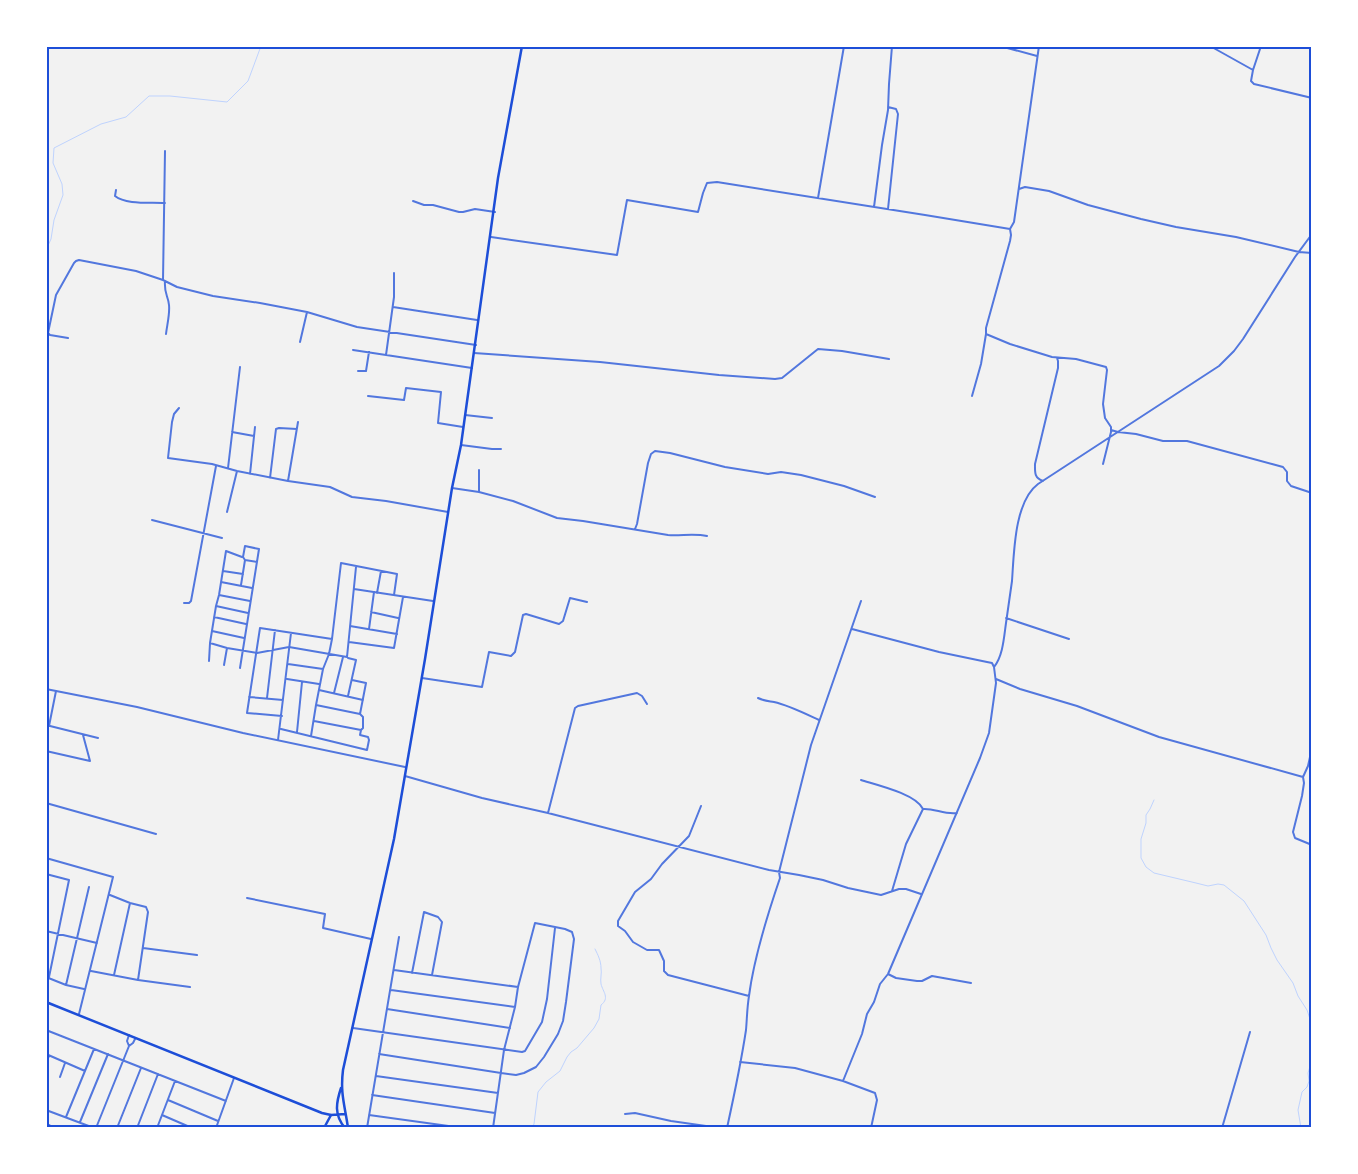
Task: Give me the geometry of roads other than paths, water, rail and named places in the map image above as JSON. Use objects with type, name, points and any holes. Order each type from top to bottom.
[{"type":"main road","points":[[348,1128],[342,1086],[343,1070],[394,839],[452,488],[464,427],[498,178],[522,46]]},
{"type":"main road","points":[[46,1002],[322,1113],[331,1115],[345,1114]]},
{"type":"main road","points":[[342,1086],[337,1100],[337,1115],[344,1128]]},
{"type":"main road","points":[[324,1128],[331,1115]]},
{"type":"street","points":[[818,198],[844,46]]},
{"type":"street","points":[[874,207],[888,108],[892,46]]},
{"type":"street","points":[[1000,46],[1037,56]]},
{"type":"street","points":[[972,396],[981,364],[988,320],[1010,241],[1010,229],[1014,222],[1039,46]]},
{"type":"street","points":[[1210,46],[1254,70]]},
{"type":"street","points":[[1261,46],[1251,81],[1254,84],[1312,98]]},
{"type":"street","points":[[888,108],[896,109],[898,114],[888,209]]},
{"type":"street","points":[[165,150],[164,281],[165,293],[169,304],[166,334]]},
{"type":"street","points":[[491,237],[617,255],[627,200],[698,212],[708,183],[717,182],[1010,229]]},
{"type":"street","points":[[1019,188],[1025,187],[1049,191],[1110,211],[1176,227],[1312,253]]},
{"type":"street","points":[[116,190],[115,196],[128,202],[165,203]]},
{"type":"street","points":[[413,201],[459,212],[476,209],[494,212]]},
{"type":"street","points":[[994,667],[999,656],[1006,618],[1017,529],[1023,505],[1030,491],[1042,481],[1215,369],[1227,359],[1312,234]]},
{"type":"street","points":[[68,338],[50,335],[48,332],[56,295],[76,261],[136,271],[177,287],[213,296],[308,312],[357,327],[476,345]]},
{"type":"street","points":[[386,355],[393,307],[394,273]]},
{"type":"street","points":[[393,307],[479,321]]},
{"type":"street","points":[[300,342],[308,312]]},
{"type":"street","points":[[986,334],[1010,344],[1056,358],[1088,362],[1107,368],[1103,404],[1106,418],[1111,426],[1111,438],[1104,464]]},
{"type":"street","points":[[474,353],[600,362],[775,379],[782,378],[818,349],[889,359]]},
{"type":"street","points":[[353,350],[472,368]]},
{"type":"street","points":[[358,371],[366,371],[369,352]]},
{"type":"street","points":[[1042,481],[1035,475],[1035,464],[1058,368],[1056,358]]},
{"type":"street","points":[[228,468],[240,367]]},
{"type":"street","points":[[368,396],[404,400],[406,388],[441,392],[438,423],[464,427]]},
{"type":"street","points":[[179,408],[174,414],[167,457],[216,465],[270,478],[330,487],[352,497],[448,512]]},
{"type":"street","points":[[465,415],[492,418]]},
{"type":"street","points":[[288,481],[298,422]]},
{"type":"street","points":[[250,474],[255,427]]},
{"type":"street","points":[[270,478],[276,429],[296,428]]},
{"type":"street","points":[[1111,430],[1162,441],[1187,441],[1283,467],[1287,472],[1287,481],[1291,486],[1312,493]]},
{"type":"street","points":[[232,432],[254,436]]},
{"type":"street","points":[[461,445],[501,449]]},
{"type":"street","points":[[635,529],[648,463],[651,454],[655,451],[768,474],[781,472],[801,475],[837,484],[875,497]]},
{"type":"street","points":[[184,603],[191,601],[216,465]]},
{"type":"street","points":[[479,470],[479,492]]},
{"type":"street","points":[[227,512],[237,471]]},
{"type":"street","points":[[452,488],[479,492],[513,501],[557,518],[676,536],[695,534],[707,536]]},
{"type":"street","points":[[152,520],[222,538]]},
{"type":"street","points":[[240,668],[259,550],[245,546],[242,557]]},
{"type":"street","points":[[209,661],[210,643],[226,551],[245,560],[257,562]]},
{"type":"street","points":[[240,585],[245,560]]},
{"type":"street","points":[[311,736],[323,669],[332,639],[341,564],[397,574],[394,595]]},
{"type":"street","points":[[347,657],[356,566]]},
{"type":"street","points":[[223,571],[243,574]]},
{"type":"street","points":[[369,629],[381,571]]},
{"type":"street","points":[[221,582],[252,588]]},
{"type":"street","points":[[354,589],[434,601]]},
{"type":"street","points":[[219,595],[250,601]]},
{"type":"street","points":[[348,642],[394,648],[403,597]]},
{"type":"street","points":[[422,678],[482,687],[489,652],[511,656],[515,652],[523,615],[526,614],[560,624],[563,621],[570,598],[587,602]]},
{"type":"street","points":[[727,1128],[746,1028],[749,996],[762,937],[780,878],[811,746],[862,601]]},
{"type":"street","points":[[216,606],[248,613]]},
{"type":"street","points":[[371,612],[399,618]]},
{"type":"street","points":[[214,618],[246,624]]},
{"type":"street","points":[[1006,618],[1068,639]]},
{"type":"street","points":[[350,626],[397,634]]},
{"type":"street","points":[[282,716],[247,713],[260,628],[332,639]]},
{"type":"street","points":[[843,1081],[862,1034],[867,1014],[874,1002],[880,984],[888,974],[957,814],[989,733],[996,679],[992,663],[939,652],[852,628]]},
{"type":"street","points":[[267,698],[275,630]]},
{"type":"street","points":[[212,631],[244,638]]},
{"type":"street","points":[[278,740],[281,729],[292,632]]},
{"type":"street","points":[[210,643],[227,648],[257,652],[290,648],[356,660],[348,696]]},
{"type":"street","points":[[224,665],[227,648]]},
{"type":"street","points":[[334,693],[342,657]]},
{"type":"street","points":[[288,664],[323,669]]},
{"type":"street","points":[[287,679],[320,684]]},
{"type":"street","points":[[996,679],[1020,689],[1077,706],[1159,737],[1303,777]]},
{"type":"street","points":[[352,680],[366,684],[360,714]]},
{"type":"street","points":[[296,733],[302,682]]},
{"type":"street","points":[[46,689],[146,709],[243,733],[406,768]]},
{"type":"street","points":[[319,690],[363,700]]},
{"type":"street","points":[[56,691],[47,726],[98,738]]},
{"type":"street","points":[[548,813],[575,708],[631,693],[637,693],[642,696],[647,704]]},
{"type":"street","points":[[249,697],[284,700]]},
{"type":"street","points":[[758,698],[798,710],[819,720]]},
{"type":"street","points":[[281,729],[367,750],[368,737],[360,735],[363,728],[363,716],[316,705]]},
{"type":"street","points":[[313,721],[361,730]]},
{"type":"street","points":[[46,751],[90,761],[84,735]]},
{"type":"street","points":[[1312,748],[1308,766],[1303,777],[1302,796],[1293,832],[1295,838],[1312,845]]},
{"type":"street","points":[[405,776],[482,798],[780,872],[823,880],[881,896],[892,891],[906,889],[921,894]]},
{"type":"street","points":[[861,780],[900,793],[921,805],[923,809]]},
{"type":"street","points":[[46,802],[156,834]]},
{"type":"street","points":[[701,806],[689,836],[662,864],[651,880],[635,892],[618,921],[618,926],[625,931],[633,942],[647,950],[659,950],[664,961],[664,971],[668,975],[749,996]]},
{"type":"street","points":[[923,809],[957,814]]},
{"type":"street","points":[[892,891],[906,844],[923,809]]},
{"type":"street","points":[[46,858],[113,877],[78,1014]]},
{"type":"street","points":[[46,874],[69,880],[47,977],[85,990]]},
{"type":"street","points":[[66,985],[89,887]]},
{"type":"street","points":[[109,895],[146,907],[148,912],[138,980]]},
{"type":"street","points":[[247,898],[326,914],[323,928],[371,939]]},
{"type":"street","points":[[114,976],[130,903]]},
{"type":"street","points":[[412,972],[424,912],[438,917],[442,922],[432,975]]},
{"type":"street","points":[[379,1054],[501,1073],[524,1073],[536,1067],[558,1034],[563,1021],[574,939],[572,932],[535,923],[504,1050],[501,1073],[493,1128]]},
{"type":"street","points":[[353,1028],[504,1050],[525,1051],[542,1022],[547,999],[555,928]]},
{"type":"street","points":[[46,931],[97,943]]},
{"type":"street","points":[[367,1128],[399,937]]},
{"type":"street","points":[[143,948],[197,955]]},
{"type":"street","points":[[393,970],[518,987]]},
{"type":"street","points":[[90,971],[190,987]]},
{"type":"street","points":[[888,974],[896,978],[917,981],[922,981],[932,976],[971,983]]},
{"type":"street","points":[[390,990],[515,1007]]},
{"type":"street","points":[[387,1009],[510,1028]]},
{"type":"street","points":[[46,1030],[226,1101]]},
{"type":"street","points":[[1222,1128],[1250,1032]]},
{"type":"street","points":[[46,1110],[95,1128],[123,1060],[128,1046],[129,1035]]},
{"type":"street","points":[[128,1046],[133,1043],[135,1037]]},
{"type":"street","points":[[66,1117],[94,1049]]},
{"type":"street","points":[[80,1122],[108,1054]]},
{"type":"street","points":[[46,1062],[48,1055],[85,1071]]},
{"type":"street","points":[[740,1062],[787,1066],[843,1081],[875,1093],[876,1105],[871,1128]]},
{"type":"street","points":[[60,1077],[66,1063]]},
{"type":"street","points":[[117,1128],[141,1068]]},
{"type":"street","points":[[137,1128],[158,1074]]},
{"type":"street","points":[[376,1076],[498,1093]]},
{"type":"street","points":[[216,1128],[234,1078]]},
{"type":"street","points":[[157,1128],[175,1081]]},
{"type":"street","points":[[372,1094],[495,1113]]},
{"type":"street","points":[[168,1100],[218,1121]]},
{"type":"street","points":[[625,1114],[635,1113],[671,1121],[720,1128]]},
{"type":"street","points":[[162,1115],[192,1128]]},
{"type":"street","points":[[369,1115],[463,1128]]},
{"type":"street","points":[[46,1124],[54,1128]]},
{"type":"waterway","points":[[46,250],[51,239],[54,220],[63,195],[62,184],[53,163],[54,148],[101,124],[126,117],[149,96],[170,96],[227,102],[248,81],[261,46]]},
{"type":"waterway","points":[[1154,800],[1146,815],[1146,823],[1141,839],[1141,858],[1146,867],[1154,873],[1208,886],[1224,885],[1244,901],[1266,935],[1277,960],[1293,983],[1298,996],[1307,1010],[1312,1025]]},
{"type":"waterway","points":[[532,1128],[538,1092],[546,1082],[560,1071],[567,1057],[594,1028],[599,1019],[605,995],[601,984],[600,963],[595,949]]},
{"type":"waterway","points":[[1301,1128],[1298,1110],[1302,1092],[1307,1087],[1309,1081],[1308,1073],[1312,1060]]}]
